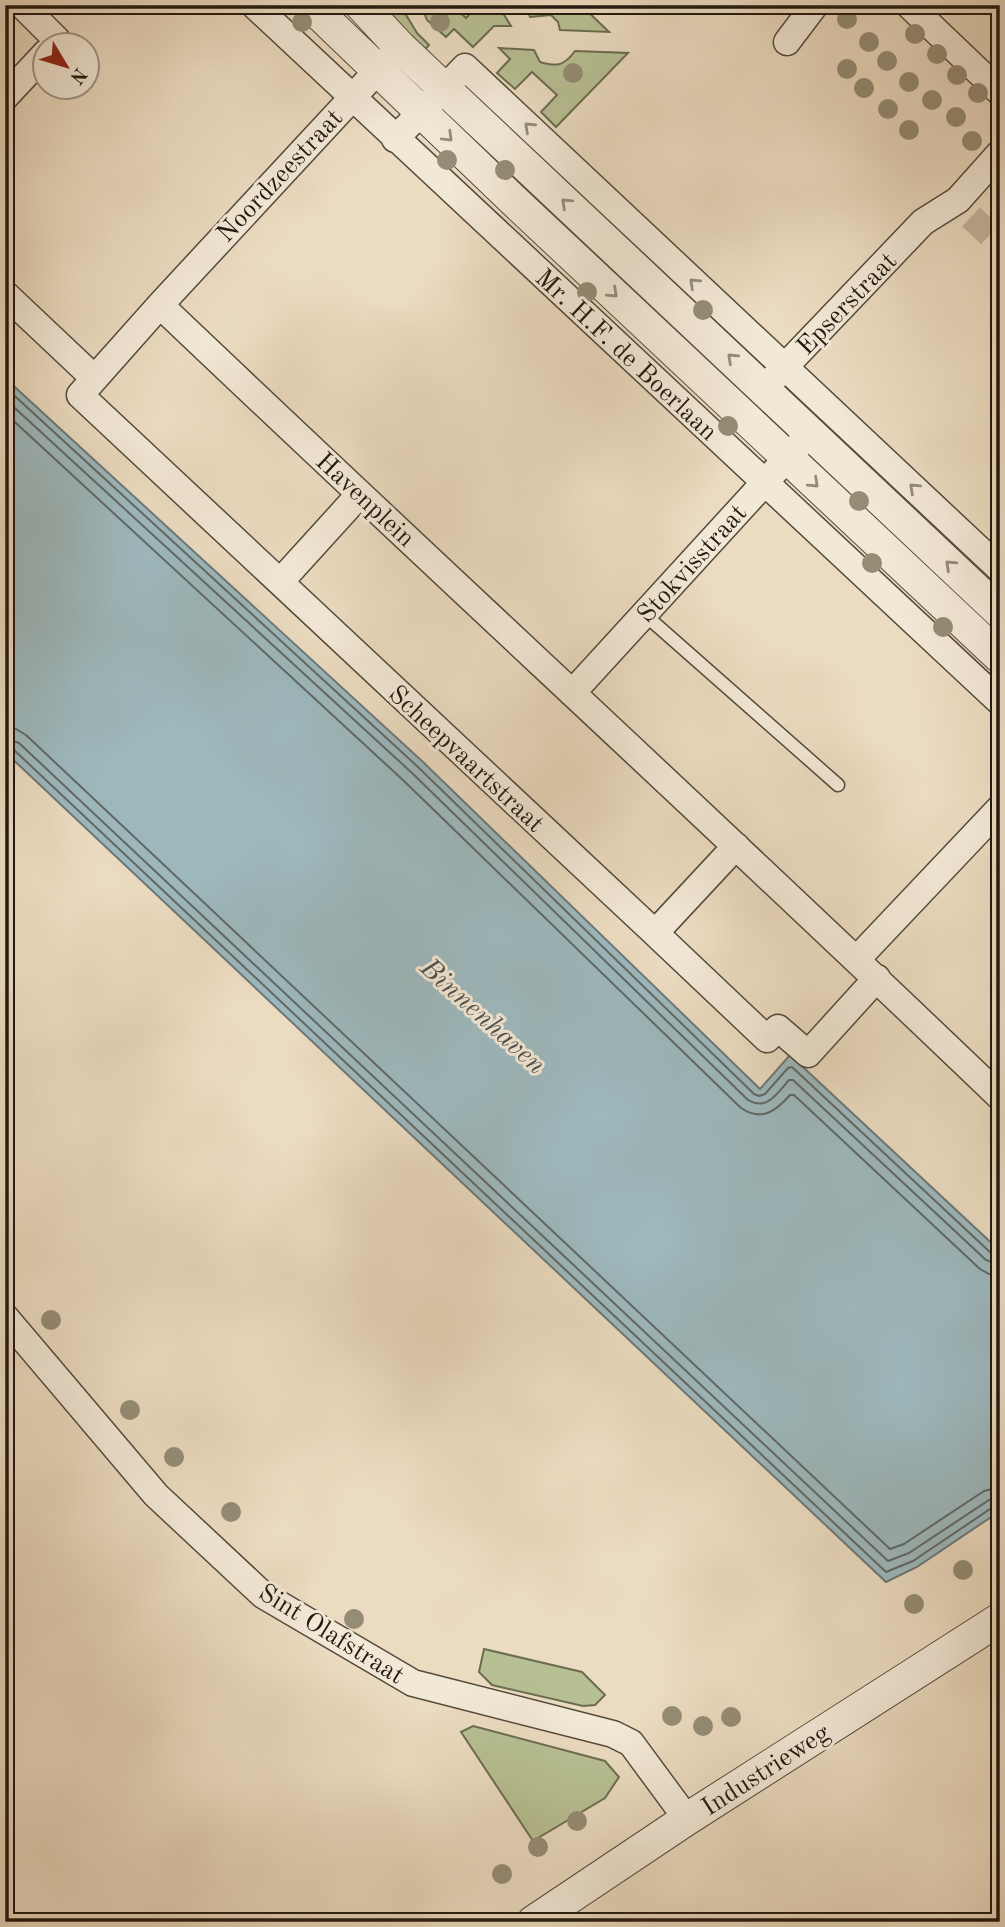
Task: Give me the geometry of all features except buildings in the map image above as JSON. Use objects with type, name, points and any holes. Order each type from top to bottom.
[{"type":"street","points":[[22,5],[49,32]]},
{"type":"street","name":"Mr. H.F. de Boerlaan","points":[[254,5],[1000,702]]},
{"type":"street","name":"Mr. H.F. de Boerlaan","points":[[310,5],[1000,657]]},
{"type":"street","points":[[361,5],[400,47],[455,78],[774,378],[1000,569]]},
{"type":"street","points":[[787,42],[815,5]]},
{"type":"street","points":[[909,5],[1000,92]]},
{"type":"street","name":"Noordzeestraat","points":[[160,305],[400,47]]},
{"type":"street","points":[[5,97],[32,68]]},
{"type":"street","points":[[395,139],[455,78]]},
{"type":"street","name":"Epserstraat","points":[[741,414],[923,222],[964,208],[1000,153]]},
{"type":"street","points":[[5,294],[94,378],[160,305]]},
{"type":"street","name":"Havenplein","points":[[160,305],[572,693]]},
{"type":"street","name":"Scheepvaartstraat","points":[[94,378],[80,395],[768,1039],[778,1028],[808,1054],[877,978]]},
{"type":"street","points":[[774,378],[810,433],[1000,612]]},
{"type":"street","name":"Stokvisstraat","points":[[572,693],[810,433]]},
{"type":"street","points":[[280,582],[359,495]]},
{"type":"street","points":[[572,693],[858,960],[1000,1097]]},
{"type":"street","points":[[858,960],[1000,808]]},
{"type":"street","points":[[655,933],[736,846]]},
{"type":"street","name":"Sint Olafstraat","points":[[5,1318],[156,1495],[263,1595],[413,1683],[613,1734],[631,1743],[687,1819]]},
{"type":"street","name":"Industrieweg","points":[[533,1922],[687,1819],[1000,1619]]},
{"type":"lane","points":[[644,614],[838,785]]},
{"type":"green space","points":[[384,5],[400,5],[417,33],[429,45],[421,54],[405,41]]},
{"type":"green space","points":[[421,5],[452,5],[466,18],[478,5],[498,5],[511,26],[494,26],[473,47],[454,29],[446,37],[427,20]]},
{"type":"green space","points":[[526,5],[581,5],[609,32],[560,30],[558,22],[551,15],[530,17]]},
{"type":"green space","points":[[499,48],[534,50],[540,62],[551,64],[564,62],[575,51],[628,53],[556,127],[541,112],[557,95],[532,72],[515,89],[497,73],[510,59]]},
{"type":"green space","points":[[484,1649],[582,1672],[605,1695],[595,1705],[583,1706],[492,1685],[479,1672]]},
{"type":"green space","points":[[473,1726],[605,1761],[619,1777],[605,1798],[533,1841],[461,1732]]},
{"type":"water","name":"Binnenhaven","points":[[5,378],[423,762],[760,1089],[790,1055],[1000,1251],[1000,1511],[917,1567],[886,1582],[5,752]]},
{"type":"tunnel","points":[[971,217],[1000,244]]}]
